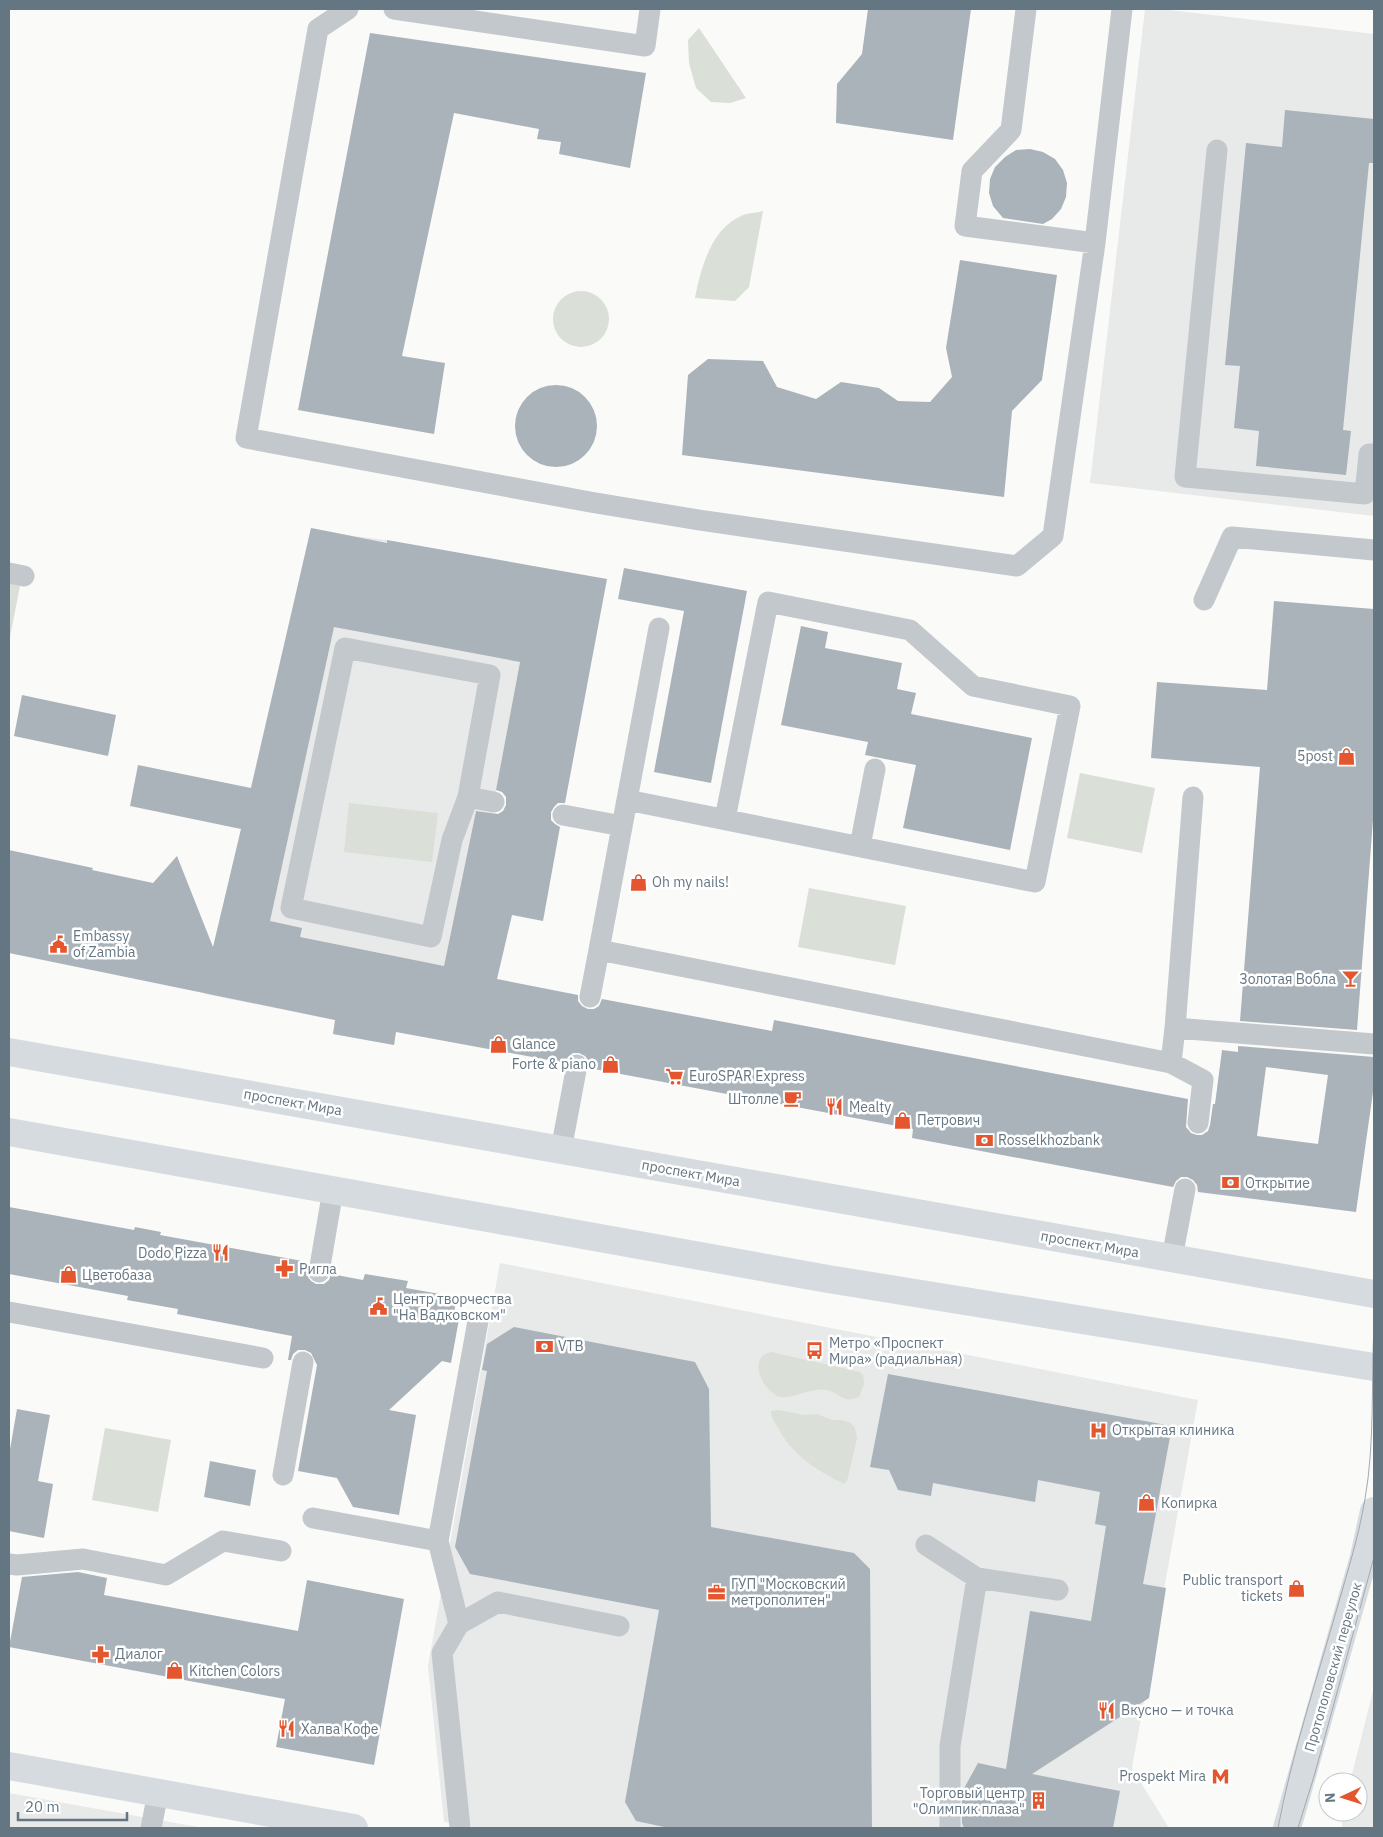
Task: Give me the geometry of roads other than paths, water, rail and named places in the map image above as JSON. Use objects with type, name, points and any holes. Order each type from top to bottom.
[{"type":"main road","name":"проспект Мира","points":[[9,1052],[1374,1294]]},
{"type":"main road","points":[[9,1132],[828,1279],[1374,1367]]},
{"type":"main road","name":"Протопоповский переулок","points":[[1284,1826],[1364,1557],[1374,1511]]},
{"type":"main road","points":[[9,1766],[354,1828]]},
{"type":"lane","points":[[348,9],[318,29],[246,438],[590,502],[1017,566],[1053,536],[1095,243],[1122,9]]},
{"type":"lane","points":[[394,9],[644,46],[650,9]]},
{"type":"lane","points":[[1026,9],[1011,130],[972,171],[965,226],[1095,243]]},
{"type":"lane","points":[[1217,150],[1185,477],[1365,494],[1369,454],[1374,454]]},
{"type":"lane","points":[[1204,600],[1232,537],[1374,550]]},
{"type":"lane","points":[[627,800],[1035,882],[1070,706],[973,686],[910,630],[768,602],[725,819]]},
{"type":"lane","points":[[590,997],[658,628]]},
{"type":"lane","points":[[345,648],[490,676],[468,797],[452,840],[431,938],[291,908],[345,648]]},
{"type":"lane","points":[[860,846],[875,769]]},
{"type":"lane","points":[[468,797],[494,802]]},
{"type":"lane","points":[[1171,1062],[1194,797]]},
{"type":"lane","points":[[563,815],[622,826]]},
{"type":"lane","points":[[599,950],[1171,1062],[1203,1080],[1198,1123]]},
{"type":"lane","points":[[1175,1028],[1374,1044]]},
{"type":"lane","points":[[561,1150],[577,1066]]},
{"type":"lane","points":[[1172,1258],[1185,1189]]},
{"type":"lane","points":[[319,1272],[333,1190]]},
{"type":"lane","points":[[9,1312],[263,1358]]},
{"type":"lane","points":[[459,1624],[438,1541],[478,1321]]},
{"type":"lane","points":[[283,1475],[303,1362]]},
{"type":"lane","points":[[313,1518],[438,1541]]},
{"type":"lane","points":[[9,1564],[17,1565],[83,1559],[166,1575],[223,1541],[281,1551]]},
{"type":"lane","points":[[926,1545],[977,1578],[1058,1590]]},
{"type":"lane","points":[[950,1828],[950,1746],[977,1578]]},
{"type":"lane","points":[[460,1828],[442,1653],[459,1624],[498,1602],[619,1626]]},
{"type":"lane","points":[[151,1828],[158,1793]]},
{"type":"tram line","points":[[1278,1828],[1298,1744],[1363,1512],[1370,1456],[1374,1325]]},
{"type":"tram line","points":[[1298,1828],[1315,1773],[1374,1557]]},
{"type":"place","name":"5post","points":[[1347,756]]},
{"type":"place","name":"Oh my nails!","points":[[638,882]]},
{"type":"place","name":"Embassy of Zambia","points":[[59,944]]},
{"type":"place","name":"Золотая Вобла","points":[[1350,979]]},
{"type":"place","name":"Glance","points":[[498,1044]]},
{"type":"place","name":"Forte & piano","points":[[610,1064]]},
{"type":"place","name":"EuroSPAR Express","points":[[675,1076]]},
{"type":"place","name":"Штолле","points":[[793,1099]]},
{"type":"place","name":"Mealty","points":[[835,1107]]},
{"type":"place","name":"Петрович","points":[[903,1120]]},
{"type":"place","name":"Rosselkhozbank","points":[[984,1140]]},
{"type":"place","name":"Открытие","points":[[1231,1183]]},
{"type":"place","name":"Dodo Pizza","points":[[221,1253]]},
{"type":"place","name":"Ригла","points":[[285,1269]]},
{"type":"place","name":"Цветобаза","points":[[68,1275]]},
{"type":"place","name":"Центр творчества \"На Вадковском\"","points":[[379,1307]]},
{"type":"place","name":"VTB","points":[[544,1346]]},
{"type":"place","name":"Метро «Проспект Мира» (радиальная)","points":[[815,1351]]},
{"type":"place","name":"Открытая клиника","points":[[1098,1430]]},
{"type":"place","name":"Копирка","points":[[1147,1503]]},
{"type":"place","name":"Public transport tickets","points":[[1297,1588]]},
{"type":"place","name":"ГУП \"Московский метрополитен\"","points":[[717,1592]]},
{"type":"place","name":"Диалог","points":[[101,1654]]},
{"type":"place","name":"Kitchen Colors","points":[[175,1671]]},
{"type":"place","name":"Вкусно — и точка","points":[[1107,1710]]},
{"type":"place","name":"Халва Кофе","points":[[287,1729]]},
{"type":"place","name":"Prospekt Mira","points":[[1220,1776]]},
{"type":"place","name":"Торговый центр \"Олимпик плаза\"","points":[[1039,1801]]}]
